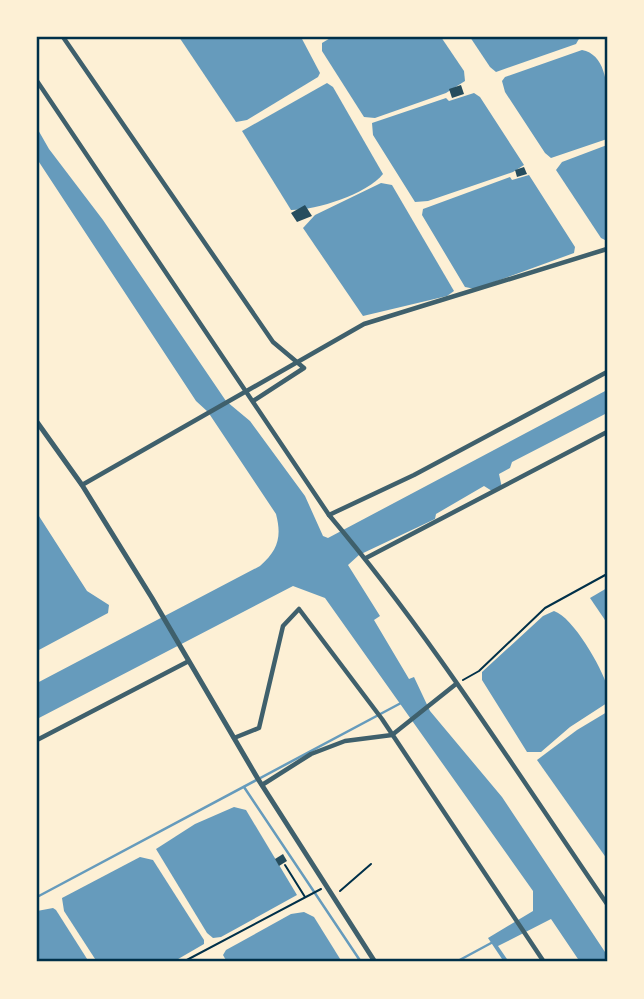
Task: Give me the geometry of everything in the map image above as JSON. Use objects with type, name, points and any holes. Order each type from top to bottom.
[{"type":"street","points":[[62,37],[273,342],[304,369],[253,401]]},
{"type":"street","points":[[37,81],[329,515],[366,558],[457,684],[607,904]]},
{"type":"street","points":[[82,485],[364,324],[607,249]]},
{"type":"street","points":[[329,515],[414,475],[607,372]]},
{"type":"street","points":[[37,422],[82,485],[260,782],[375,962]]},
{"type":"street","points":[[366,558],[607,432]]},
{"type":"street","points":[[234,738],[259,728],[284,626],[299,609],[382,719],[544,962]]},
{"type":"street","points":[[37,740],[187,662]]},
{"type":"street","points":[[260,782],[311,754],[345,741],[392,734],[457,684]]},
{"type":"path","points":[[457,684],[479,671],[545,608],[607,574]]},
{"type":"path","points":[[333,898],[371,864]]},
{"type":"path","points":[[285,865],[306,898]]},
{"type":"path","points":[[183,962],[320,890]]},
{"type":"water","points":[[179,37],[301,37],[320,73],[318,77],[247,120],[236,122]]},
{"type":"water","points":[[332,37],[441,37],[464,71],[465,81],[446,93],[375,118],[364,117],[322,51],[322,43]]},
{"type":"water","points":[[470,37],[580,37],[576,44],[496,72]]},
{"type":"water","points":[[582,50],[593,55],[604,74],[608,102],[607,139],[551,158],[505,92],[502,81],[505,77]]},
{"type":"water","points":[[327,83],[333,87],[383,174],[366,188],[341,200],[291,210],[242,131]]},
{"type":"water","points":[[474,93],[480,97],[524,165],[513,172],[428,201],[415,202],[373,135],[372,123],[446,98],[449,101]]},
{"type":"water","points":[[37,128],[226,401],[250,421],[305,496],[323,536],[328,538],[607,390],[607,413],[512,462],[510,468],[499,474],[502,488],[492,491],[484,486],[436,514],[435,519],[359,555],[348,565],[380,616],[374,620],[409,679],[414,677],[430,711],[502,797],[607,955],[607,962],[580,962],[551,919],[498,946],[509,962],[504,962],[488,938],[533,911],[533,891],[325,598],[293,586],[37,719],[37,683],[260,566],[275,549],[279,530],[276,514],[208,412],[196,401],[37,159]]},
{"type":"water","points":[[607,145],[607,241],[601,238],[556,170],[562,162]]},
{"type":"water","points":[[529,175],[575,247],[574,253],[475,289],[465,287],[422,215],[423,209],[510,177],[512,180]]},
{"type":"water","points":[[381,183],[392,185],[454,291],[447,296],[363,316],[303,228],[315,215]]},
{"type":"water","points":[[37,513],[87,591],[109,605],[108,613],[37,651]]},
{"type":"water","points":[[607,588],[607,623],[590,598]]},
{"type":"water","points":[[554,611],[570,623],[593,656],[607,686],[607,703],[570,727],[541,752],[527,752],[482,680],[482,672],[543,616]]},
{"type":"water","points":[[607,712],[607,859],[537,760],[577,730]]},
{"type":"water","points":[[234,807],[246,810],[297,895],[221,937],[213,938],[207,933],[156,849],[195,824]]},
{"type":"water","points":[[140,857],[153,860],[204,944],[173,962],[97,962],[64,911],[62,898]]},
{"type":"water","points":[[53,908],[89,962],[37,962],[37,911]]},
{"type":"water","points":[[304,912],[314,917],[342,962],[227,962],[223,955],[226,950],[291,914]]},
{"type":"building","points":[[461,85],[464,94],[452,98],[449,89]]},
{"type":"building","points":[[524,167],[527,174],[517,177],[515,170]]},
{"type":"building","points":[[305,205],[312,216],[297,222],[291,213]]},
{"type":"building","points":[[283,854],[287,861],[279,866],[275,859]]},
{"type":"waterway","points":[[37,897],[401,703]]},
{"type":"waterway","points":[[244,787],[361,962]]},
{"type":"waterway","points":[[456,962],[493,942]]}]
